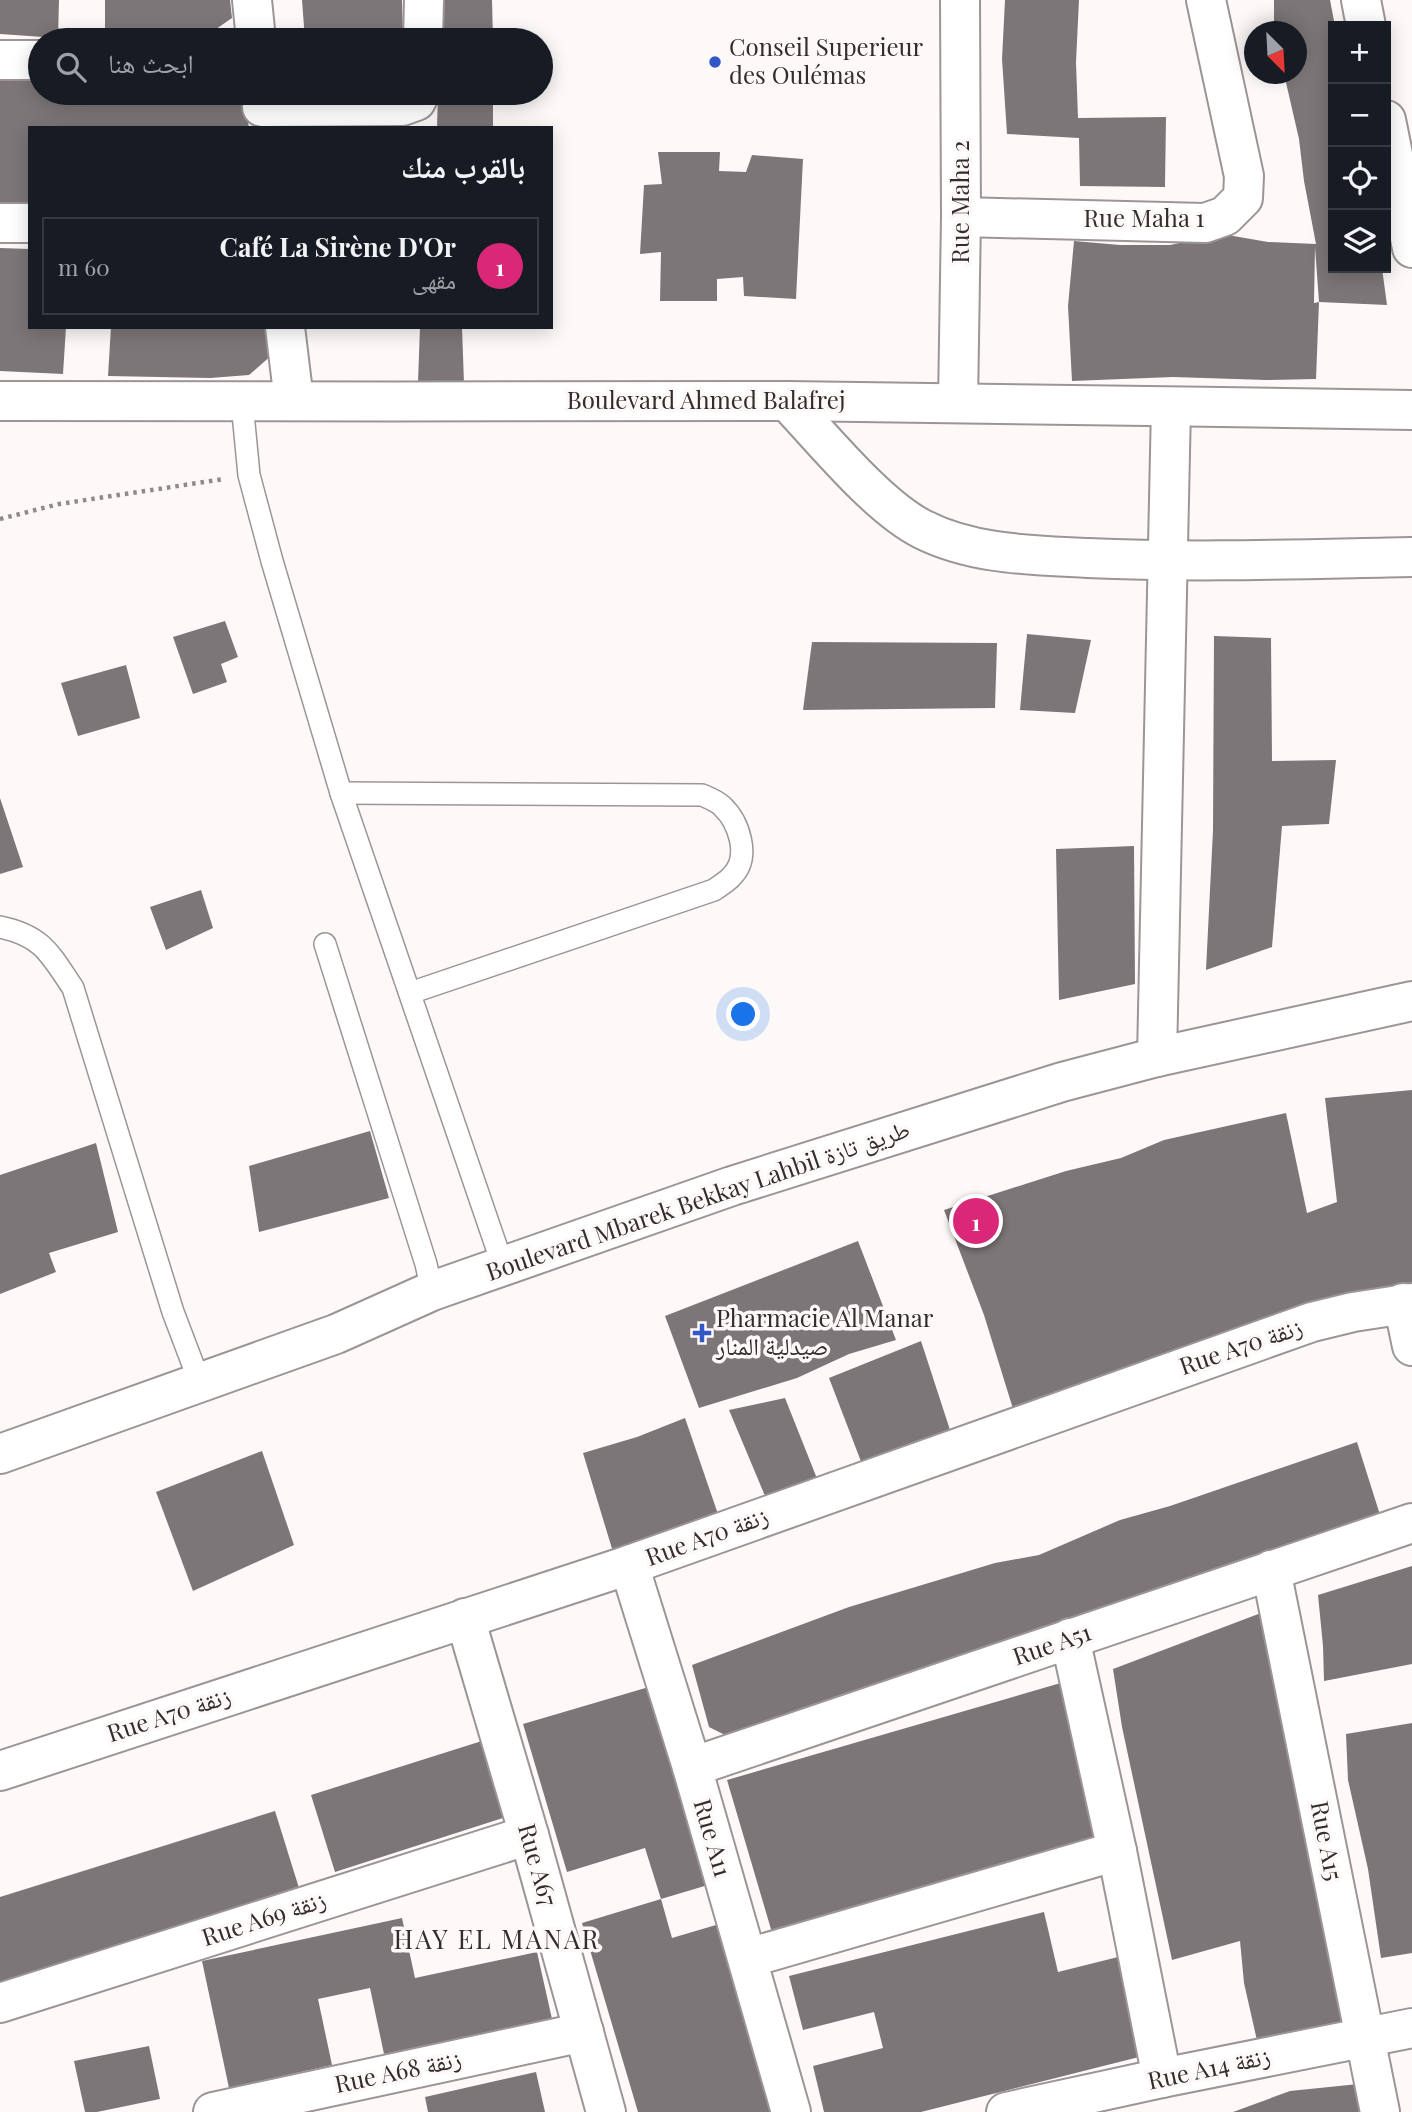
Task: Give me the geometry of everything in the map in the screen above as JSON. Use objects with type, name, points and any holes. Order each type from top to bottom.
[{"type":"street","points":[[252,0],[255,28]]},
{"type":"street","points":[[423,28],[424,0]]},
{"type":"street","name":"Rue Maha 2","points":[[958,403],[960,0]]},
{"type":"street","name":"Rue Maha 1","points":[[961,217],[1205,223],[1225,216],[1243,198],[1244,176],[1206,0]]},
{"type":"street","points":[[1361,0],[1366,21]]},
{"type":"street","points":[[0,60],[28,60]]},
{"type":"street","points":[[262,109],[405,105]]},
{"type":"street","points":[[1391,145],[1412,248]]},
{"type":"street","points":[[0,223],[28,223]]},
{"type":"street","points":[[285,329],[294,401]]},
{"type":"street","name":"Boulevard Ahmed Balafrej","points":[[0,401],[787,401],[1412,410]]},
{"type":"street","points":[[787,401],[880,499],[921,529],[960,543],[1008,554],[1167,562],[1412,557]]},
{"type":"street","points":[[1157,1056],[1171,407]]},
{"type":"street","name":"Boulevard Mbarek Bekkay Lahbil طريق تازة","points":[[0,1454],[336,1334],[432,1292],[503,1266],[732,1186],[1049,1086],[1157,1056],[1412,1001]]},
{"type":"street","points":[[1408,1303],[1412,1346]]},
{"type":"street","name":"Rue A70 زنقة","points":[[0,1771],[629,1565],[1312,1322],[1353,1311],[1408,1303]]},
{"type":"street","name":"Rue A51","points":[[692,1768],[1412,1522]]},
{"type":"street","name":"Rue A11","points":[[629,1565],[692,1768],[791,2112]]},
{"type":"street","name":"Rue A15","points":[[1271,1570],[1380,2112]]},
{"type":"street","name":"Rue A67","points":[[465,1618],[606,2112]]},
{"type":"street","points":[[1070,1638],[1117,1851],[1162,2078]]},
{"type":"street","name":"Rue A69 زنقة","points":[[0,2003],[529,1835]]},
{"type":"street","points":[[748,1958],[1117,1851]]},
{"type":"street","name":"Rue A14 زنقة","points":[[1006,2112],[1412,2028]]},
{"type":"street","name":"Rue A68 زنقة","points":[[213,2112],[584,2032]]},
{"type":"lane","points":[[242,403],[249,475],[341,793],[503,1266]]},
{"type":"lane","points":[[341,793],[702,795],[720,804],[731,816],[738,830],[742,855],[734,875],[713,890],[410,993]]},
{"type":"lane","points":[[0,927],[21,931],[46,947],[73,988],[173,1312],[200,1383]]},
{"type":"lane","points":[[325,944],[426,1264],[432,1292]]},
{"type":"path","points":[[0,519],[59,504],[249,475]]},
{"type":"building","points":[[0,0],[59,0],[58,28],[28,28],[28,36],[0,34]]},
{"type":"building","points":[[105,0],[230,0],[232,18],[218,28],[105,28]]},
{"type":"building","points":[[302,0],[402,0],[403,28],[304,28]]},
{"type":"building","points":[[441,0],[492,0],[493,28],[440,28]]},
{"type":"building","points":[[1005,0],[1079,0],[1076,62],[1078,118],[1166,117],[1165,187],[1080,186],[1079,138],[1007,134],[1002,59]]},
{"type":"building","points":[[1274,0],[1330,0],[1334,21],[1328,21],[1328,273],[1383,273],[1387,305],[1319,302],[1316,379],[1173,377],[1072,381],[1068,306],[1074,241],[1170,245],[1222,234],[1268,242],[1316,244],[1299,139],[1286,84],[1307,84],[1307,21],[1274,21]],"holes":[[[1315,247],[1319,302],[1314,303]]]},
{"type":"building","points":[[0,81],[28,81],[28,105],[246,105],[249,126],[28,126],[28,203],[0,204]]},
{"type":"building","points":[[438,105],[493,105],[493,126],[437,126]]},
{"type":"building","points":[[658,152],[720,152],[719,171],[746,172],[752,155],[803,159],[796,299],[744,296],[743,277],[717,279],[717,301],[660,301],[661,252],[640,254],[644,185],[662,184]]},
{"type":"building","points":[[0,248],[28,249],[28,329],[66,329],[63,374],[0,371]]},
{"type":"building","points":[[111,329],[268,329],[273,354],[249,375],[210,378],[108,376]]},
{"type":"building","points":[[420,329],[462,329],[464,383],[418,382]]},
{"type":"building","points":[[225,621],[238,657],[221,664],[227,682],[193,694],[173,637]]},
{"type":"building","points":[[1027,634],[1091,640],[1075,713],[1020,710]]},
{"type":"building","points":[[1214,636],[1271,638],[1272,761],[1336,760],[1329,824],[1282,826],[1272,947],[1206,970],[1213,830]]},
{"type":"building","points":[[812,642],[997,643],[995,708],[803,710]]},
{"type":"building","points":[[126,665],[140,718],[78,736],[61,683]]},
{"type":"building","points":[[0,798],[23,867],[0,874]]},
{"type":"building","points":[[1134,846],[1135,984],[1059,1000],[1056,849]]},
{"type":"building","points":[[201,890],[213,928],[166,950],[150,907]]},
{"type":"building","points":[[1412,1090],[1412,1285],[1355,1291],[1301,1304],[1124,1371],[1069,1387],[1014,1412],[984,1315],[944,1210],[1066,1171],[1121,1158],[1164,1140],[1286,1113],[1307,1213],[1337,1202],[1325,1098]]},
{"type":"building","points":[[370,1131],[389,1198],[259,1232],[249,1166]]},
{"type":"building","points":[[96,1143],[118,1232],[49,1253],[56,1272],[0,1294],[0,1175]]},
{"type":"building","points":[[858,1241],[896,1340],[849,1354],[797,1378],[699,1408],[665,1316]]},
{"type":"building","points":[[921,1341],[951,1433],[862,1464],[829,1378]]},
{"type":"building","points":[[785,1398],[818,1481],[765,1496],[729,1410]]},
{"type":"building","points":[[685,1418],[719,1517],[613,1552],[583,1453],[637,1437]]},
{"type":"building","points":[[1357,1442],[1381,1518],[743,1744],[709,1727],[692,1665],[849,1607],[995,1563],[1039,1555],[1120,1520],[1170,1506]]},
{"type":"building","points":[[262,1451],[294,1545],[193,1591],[156,1492]]},
{"type":"building","points":[[1412,1566],[1412,1664],[1324,1681],[1318,1595]]},
{"type":"building","points":[[1261,1613],[1301,1791],[1305,1837],[1314,1884],[1354,2029],[1258,2045],[1244,1983],[1240,1941],[1172,1960],[1122,1727],[1113,1669]]},
{"type":"building","points":[[1064,1682],[1109,1837],[773,1936],[727,1780]]},
{"type":"building","points":[[659,1684],[718,1882],[661,1899],[645,1848],[567,1872],[523,1724]]},
{"type":"building","points":[[1412,1723],[1412,1953],[1381,1958],[1368,1869],[1348,1780],[1346,1734]]},
{"type":"building","points":[[485,1740],[509,1816],[335,1872],[311,1795]]},
{"type":"building","points":[[275,1811],[299,1888],[0,1982],[0,1897]]},
{"type":"building","points":[[661,1899],[672,1938],[726,1922],[783,2112],[638,2112],[582,1923]]},
{"type":"building","points":[[1044,1912],[1058,1972],[1122,1956],[1147,2055],[921,2112],[824,2112],[813,2066],[883,2048],[874,2012],[803,2030],[789,1976]]},
{"type":"building","points":[[402,1918],[415,1978],[537,1952],[552,2019],[384,2054],[370,1988],[318,1999],[332,2065],[229,2088],[202,1961]]},
{"type":"building","points":[[149,2046],[160,2099],[85,2112],[74,2061]]},
{"type":"building","points":[[536,2072],[545,2112],[428,2112],[425,2097]]},
{"type":"building","points":[[1368,2083],[1371,2112],[1233,2112],[1290,2091]]},
{"type":"place","name":"Conseil Superieur des Oulémas","points":[[715,62]]},
{"type":"place","name":"Café La Sirène D'Or","points":[[976,1221]]},
{"type":"place","name":"Pharmacie Al Manar صيدلية المنار","points":[[702,1333]]},
{"type":"district","name":"HAY EL MANAR","points":[[497,1940]]}]
